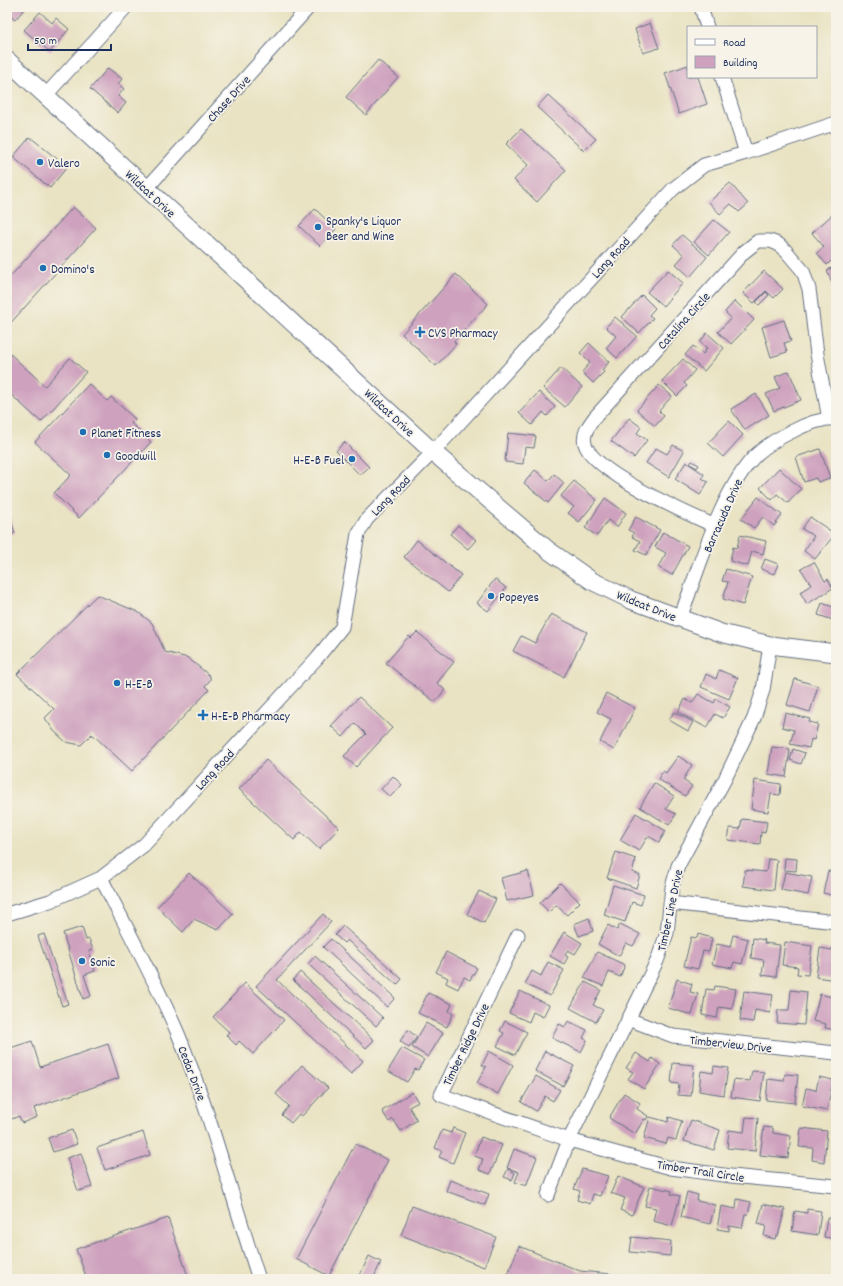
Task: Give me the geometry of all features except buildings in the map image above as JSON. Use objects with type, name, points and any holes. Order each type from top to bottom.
[{"type":"main road","name":"Wildcat Drive","points":[[7,60],[433,452],[534,539],[592,581],[631,600],[721,633],[770,645],[836,654]]},
{"type":"street","points":[[45,96],[126,7]]},
{"type":"street","name":"Chase Drive","points":[[147,188],[309,7]]},
{"type":"street","points":[[701,7],[707,26]]},
{"type":"street","points":[[722,78],[746,153]]},
{"type":"street","name":"Lang Road","points":[[7,914],[50,901],[101,878],[144,845],[306,669],[342,627],[358,534],[367,519],[433,452],[673,189],[704,165],[746,153],[836,123]]},
{"type":"street","name":"Catalina Circle","points":[[715,526],[659,500],[624,480],[593,457],[584,444],[584,438],[587,427],[595,417],[744,252],[758,241],[763,240],[778,244],[803,271],[809,289],[817,354],[833,418]]},
{"type":"street","name":"Barracuda Drive","points":[[680,618],[715,526],[732,487],[744,469],[757,454],[776,440],[797,429],[833,418]]},
{"type":"street","name":"Timber Line Drive","points":[[548,1195],[569,1140],[663,945],[667,933],[672,887],[678,866],[728,773],[754,718],[763,690],[770,645]]},
{"type":"street","name":"Cedar Drive","points":[[101,878],[151,973],[179,1037],[206,1109],[259,1279]]},
{"type":"street","points":[[670,904],[836,922]]},
{"type":"street","name":"Timber Ridge Drive","points":[[518,935],[441,1095],[569,1140]]},
{"type":"street","name":"Timberview Drive","points":[[628,1019],[673,1036],[836,1054]]},
{"type":"street","name":"Timber Trail Circle","points":[[569,1140],[672,1168],[731,1176],[836,1186]]},
{"type":"place","name":"Valero","points":[[40,162]]},
{"type":"place","name":"Spanky's Liquor Beer and Wine","points":[[318,227]]},
{"type":"place","name":"Domino's","points":[[43,268]]},
{"type":"place","name":"CVS Pharmacy","points":[[420,332]]},
{"type":"place","name":"Planet Fitness","points":[[83,432]]},
{"type":"place","name":"Goodwill","points":[[107,455]]},
{"type":"place","name":"H-E-B Fuel","points":[[352,459]]},
{"type":"place","name":"Popeyes","points":[[491,596]]},
{"type":"place","name":"H-E-B","points":[[117,683]]},
{"type":"place","name":"H-E-B Pharmacy","points":[[203,715]]},
{"type":"place","name":"Sonic","points":[[82,961]]}]
